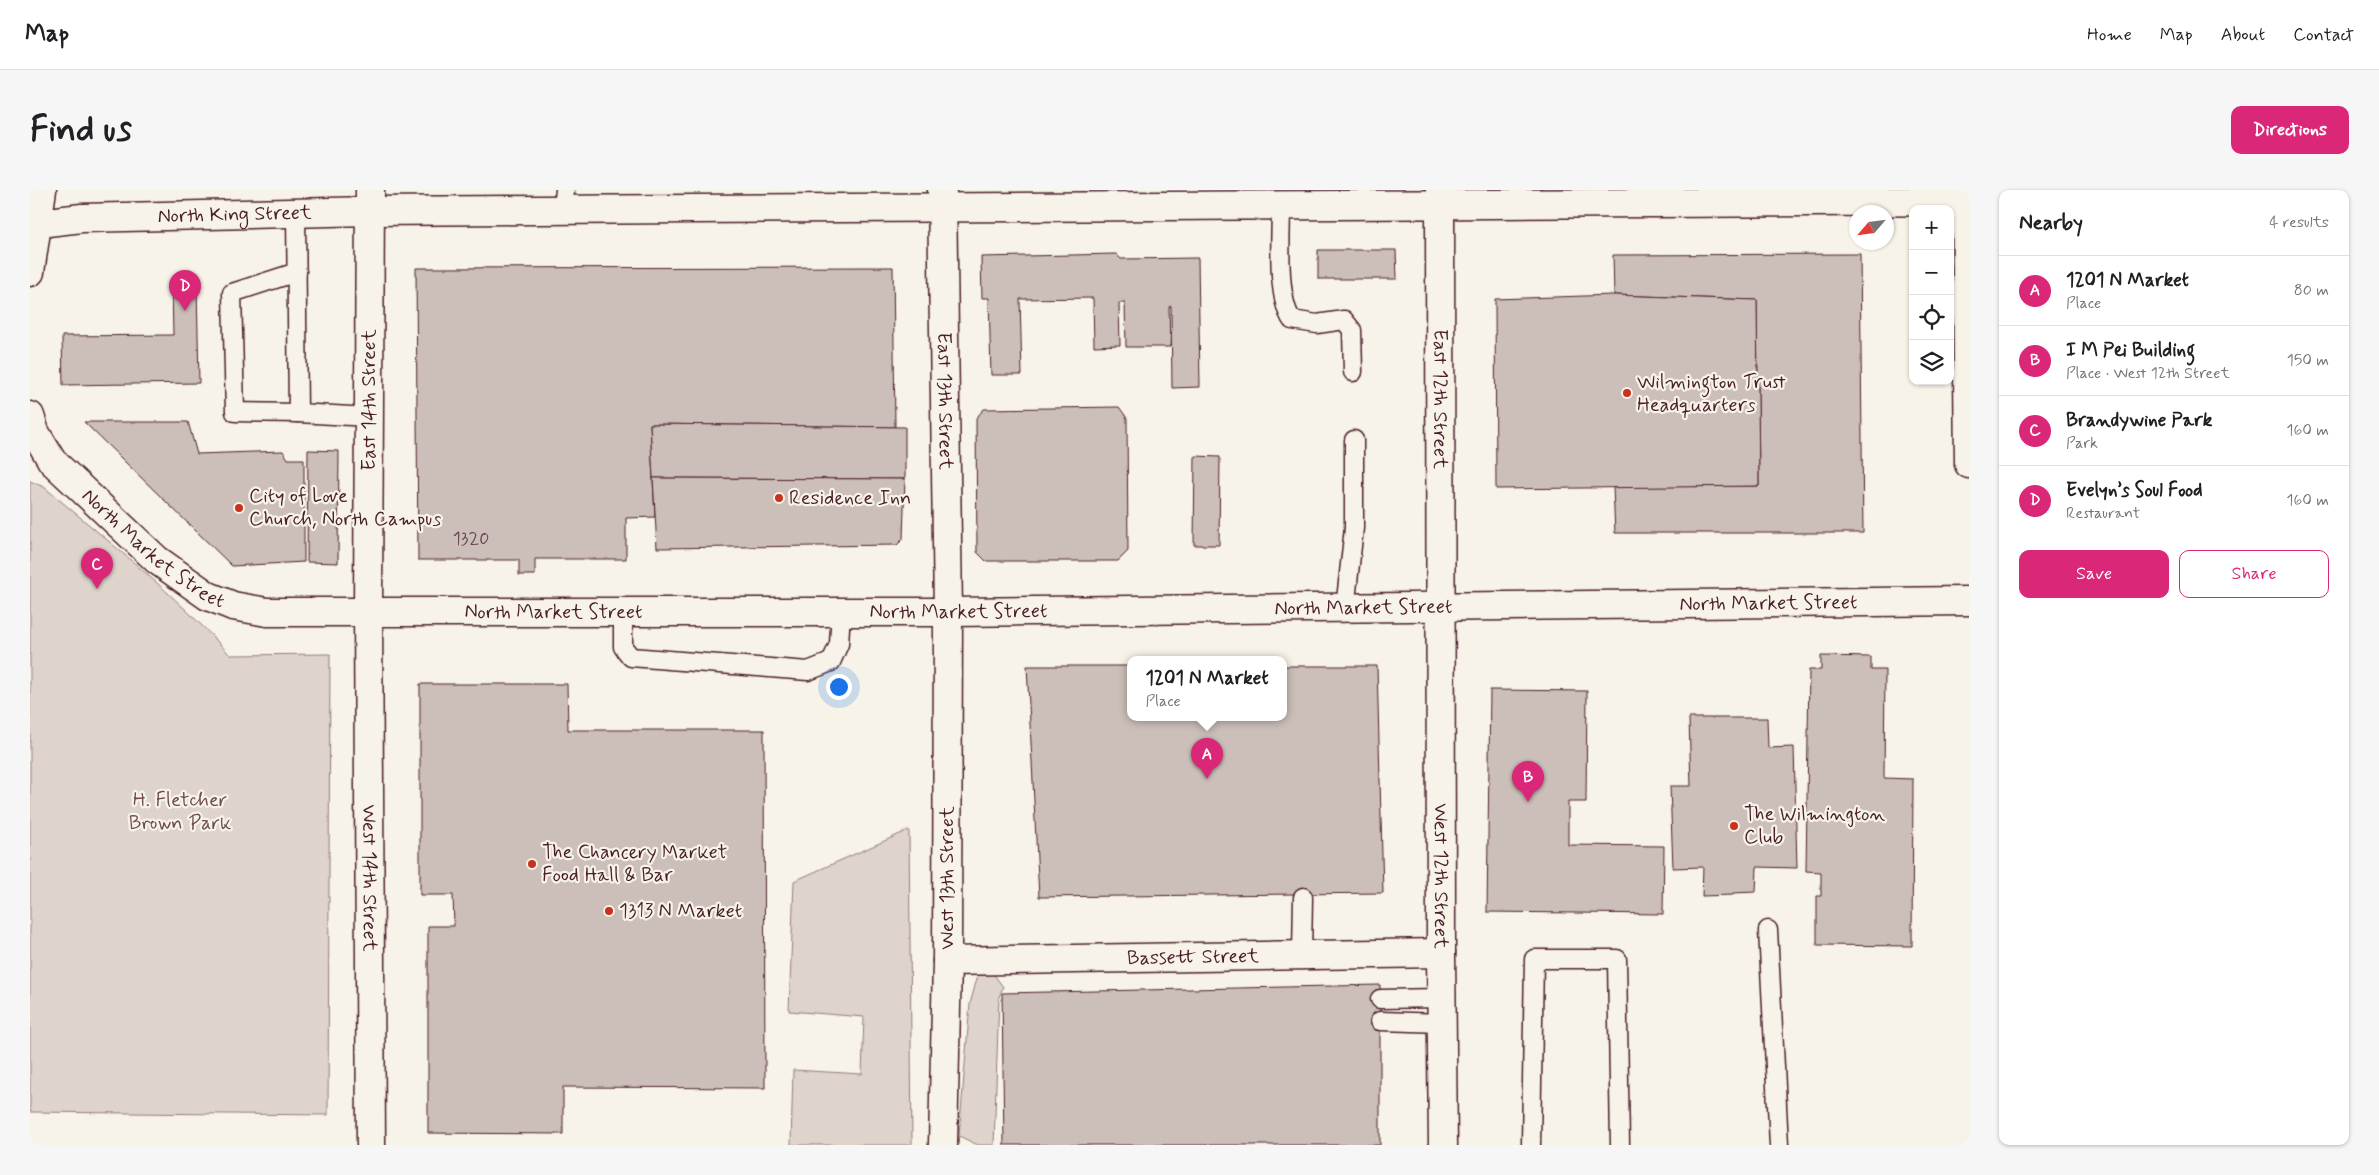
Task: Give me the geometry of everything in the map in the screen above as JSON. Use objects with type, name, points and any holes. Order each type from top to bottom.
[{"type":"street","points":[[30,272],[33,223],[42,190]]},
{"type":"street","name":"North King Street","points":[[33,223],[82,218],[296,213],[370,201],[942,198],[1281,206],[1440,198],[1967,198]]},
{"type":"street","name":"East 13th Street","points":[[942,198],[948,612]]},
{"type":"street","name":"East 12th Street","points":[[1440,198],[1441,608]]},
{"type":"street","points":[[1967,198],[1969,464]]},
{"type":"street","name":"East 14th Street","points":[[368,610],[370,201]]},
{"type":"street","name":"North Market Street","points":[[30,416],[34,432],[52,461],[157,560],[208,596],[233,606],[267,612],[368,610],[948,612],[1969,601]]},
{"type":"street","name":"West 12th Street","points":[[1441,608],[1443,1145]]},
{"type":"street","name":"West 14th Street","points":[[368,610],[371,1145]]},
{"type":"street","name":"West 13th Street","points":[[943,1145],[947,961],[948,612]]},
{"type":"street","name":"Bassett Street","points":[[947,961],[1441,953]]},
{"type":"lane","points":[[1281,206],[1281,266],[1286,311],[1292,320],[1317,324],[1344,320],[1352,330],[1353,372]]},
{"type":"lane","points":[[296,213],[298,413]]},
{"type":"lane","points":[[297,272],[232,292],[235,412],[369,417]]},
{"type":"lane","points":[[1345,608],[1354,528],[1354,440]]},
{"type":"lane","points":[[623,611],[623,647],[631,657],[808,670],[830,662],[840,644],[841,611]]},
{"type":"lane","points":[[1302,955],[1303,897]]},
{"type":"lane","points":[[1768,930],[1779,1145]]},
{"type":"lane","points":[[1531,1145],[1534,959],[1618,959],[1620,1145]]},
{"type":"lane","points":[[1380,999],[1442,1010]]},
{"type":"lane","points":[[1380,1021],[1442,1010]]},
{"type":"green space","name":"H. Fletcher Brown Park","points":[[30,481],[44,487],[140,568],[209,632],[230,655],[330,654],[328,1115],[30,1112]]},
{"type":"green space","points":[[909,830],[912,1145],[791,1145],[793,1070],[862,1074],[864,1017],[789,1011],[794,881]]},
{"type":"green space","points":[[992,972],[1003,987],[999,997],[994,1145],[978,1145],[959,1136],[970,1004],[978,975]]},
{"type":"building","points":[[1318,250],[1396,250],[1397,279],[1318,279]]},
{"type":"building","points":[[1116,254],[1121,259],[1198,258],[1200,387],[1172,388],[1171,306],[1169,307],[1170,347],[1126,347],[1125,303],[1119,303],[1120,345],[1094,346],[1093,298],[1020,299],[1022,375],[991,375],[989,298],[982,298],[981,257]]},
{"type":"building","points":[[1860,254],[1863,533],[1615,533],[1613,487],[1759,486],[1757,300],[1614,295],[1613,255]]},
{"type":"building","points":[[893,267],[895,427],[650,424],[655,517],[626,518],[626,559],[535,559],[535,575],[519,575],[519,560],[418,560],[416,268]]},
{"type":"building","points":[[172,286],[197,286],[199,383],[63,385],[62,336],[173,335]]},
{"type":"building","name":"Wilmington Trust Headquarters","points":[[1614,295],[1757,300],[1759,486],[1496,489],[1495,299]]},
{"type":"building","points":[[1119,407],[1127,418],[1128,551],[1118,561],[986,561],[977,552],[976,418],[984,409]]},
{"type":"building","name":"City of Love Church, North Campus","points":[[84,422],[188,422],[197,454],[283,451],[288,459],[304,459],[304,562],[232,566]]},
{"type":"building","points":[[650,424],[905,427],[905,479],[653,478]]},
{"type":"building","points":[[308,450],[339,451],[338,563],[307,562]]},
{"type":"building","points":[[1195,456],[1220,457],[1219,545],[1194,545]]},
{"type":"building","name":"Residence Inn","points":[[653,478],[905,479],[903,539],[897,545],[657,548]]},
{"type":"building","points":[[1821,656],[1871,657],[1871,670],[1885,670],[1884,778],[1913,779],[1912,946],[1817,945],[1817,896],[1821,896],[1821,872],[1806,871],[1809,670],[1821,670]]},
{"type":"building","points":[[1027,666],[1127,666],[1127,721],[1287,721],[1287,666],[1377,666],[1383,893],[1039,897]]},
{"type":"building","name":"1313 N Market","points":[[420,684],[567,684],[568,730],[764,730],[765,1088],[563,1087],[563,1134],[428,1133],[428,926],[454,926],[453,895],[420,895]]},
{"type":"building","points":[[1490,690],[1587,691],[1586,802],[1568,802],[1568,845],[1664,846],[1663,914],[1487,912]]},
{"type":"building","name":"The Wilmington Club","points":[[1689,718],[1767,718],[1768,748],[1794,747],[1797,868],[1757,867],[1756,892],[1702,896],[1703,867],[1673,868],[1670,786],[1691,786]]},
{"type":"building","points":[[1380,985],[1380,1145],[1004,1145],[1002,993]]},
{"type":"place","name":"Evelyn’s Soul Food","points":[[185,311]]},
{"type":"place","name":"Wilmington Trust Headquarters","points":[[1627,393]]},
{"type":"place","name":"Residence Inn","points":[[779,498]]},
{"type":"place","name":"City of Love Church, North Campus","points":[[239,508]]},
{"type":"place","name":"Brandywine Park","points":[[97,589]]},
{"type":"place","name":"1201 N Market","points":[[1207,779]]},
{"type":"place","name":"I M Pei Building","points":[[1528,802]]},
{"type":"place","name":"The Wilmington Club","points":[[1734,826]]},
{"type":"place","name":"The Chancery Market Food Hall & Bar","points":[[532,864]]},
{"type":"place","name":"1313 N Market","points":[[609,911]]}]
